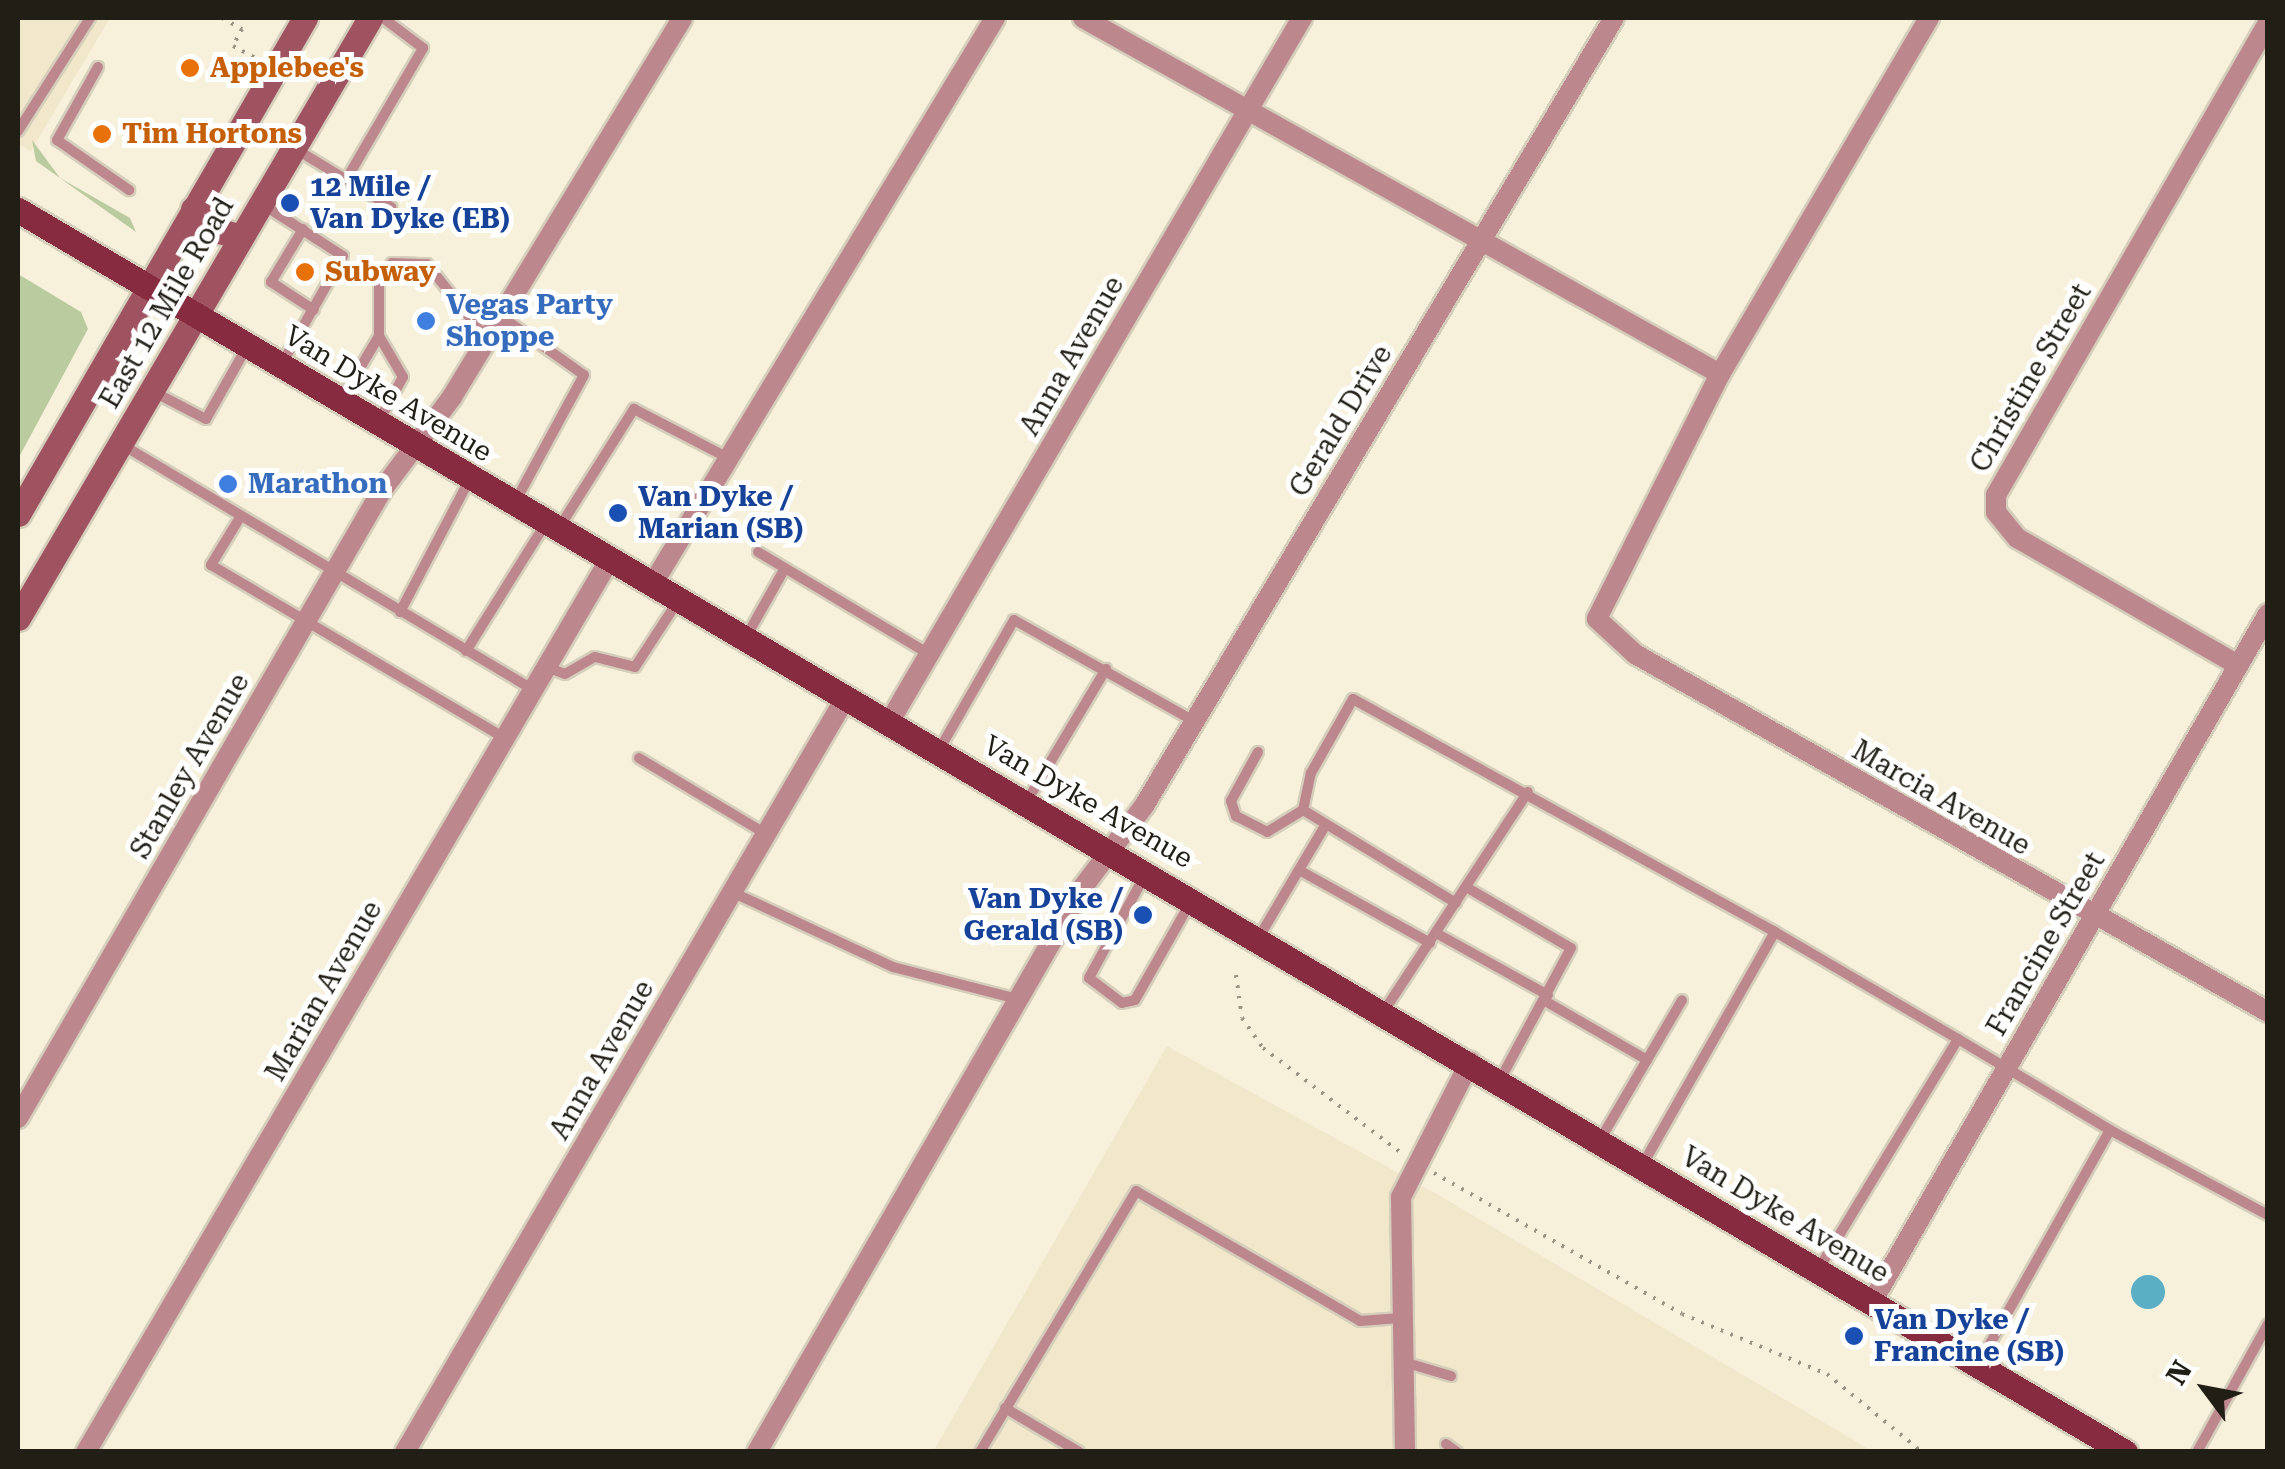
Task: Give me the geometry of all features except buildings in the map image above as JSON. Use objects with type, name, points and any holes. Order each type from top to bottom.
[{"type":"main road","name":"East 12 Mile Road","points":[[18,514],[146,284],[305,18]]},
{"type":"main road","name":"East 12 Mile Road","points":[[18,618],[370,18]]},
{"type":"main road","points":[[193,209],[211,229],[240,236]]},
{"type":"main road","name":"Van Dyke Avenue","points":[[18,210],[744,639],[1147,870],[2125,1452]]},
{"type":"street","name":"Stanley Avenue","points":[[18,1118],[334,574],[487,339],[682,18]]},
{"type":"street","points":[[652,585],[995,18]]},
{"type":"street","points":[[1083,18],[1720,374],[1928,18]]},
{"type":"street","name":"Anna Avenue","points":[[890,722],[1302,18]]},
{"type":"street","name":"Gerald Drive","points":[[757,1452],[1108,848],[1194,721],[1614,18]]},
{"type":"street","name":"Christine Street","points":[[2238,665],[2017,538],[1996,512],[1996,494],[2268,22]]},
{"type":"street","name":"Marcia Avenue","points":[[1720,374],[1597,618],[1634,654],[2094,918],[2268,1012]]},
{"type":"street","name":"Marian Avenue","points":[[86,1452],[610,559]]},
{"type":"street","name":"Francine Street","points":[[1872,1302],[2268,614]]},
{"type":"street","name":"Anna Avenue","points":[[405,1452],[846,697]]},
{"type":"street","points":[[1405,1452],[1406,1363],[1398,1225],[1413,1161],[1470,1062]]},
{"type":"lane","points":[[18,130],[90,18]]},
{"type":"lane","points":[[346,180],[423,48],[383,18]]},
{"type":"lane","points":[[98,66],[56,140],[129,190]]},
{"type":"lane","points":[[293,147],[391,207]]},
{"type":"lane","points":[[260,203],[343,256],[280,366]]},
{"type":"lane","points":[[302,229],[271,282],[314,310]]},
{"type":"lane","points":[[378,423],[403,377],[379,336],[378,281],[409,258],[436,272],[487,339]]},
{"type":"lane","points":[[501,316],[584,375],[514,503]]},
{"type":"lane","points":[[340,401],[379,336]]},
{"type":"lane","points":[[151,390],[206,419],[248,345]]},
{"type":"lane","points":[[466,651],[634,408],[729,459]]},
{"type":"lane","points":[[120,443],[239,519],[533,690]]},
{"type":"lane","points":[[400,612],[471,478]]},
{"type":"lane","points":[[239,519],[210,565],[504,738]]},
{"type":"lane","points":[[758,552],[930,654]]},
{"type":"lane","points":[[744,639],[785,568]]},
{"type":"lane","points":[[546,667],[565,674],[594,657],[635,667],[678,600]]},
{"type":"lane","points":[[939,750],[1014,620],[1194,721]]},
{"type":"lane","points":[[1027,800],[1106,669]]},
{"type":"lane","points":[[1258,752],[1231,801],[1236,816],[1268,832],[1304,810],[1311,773],[1352,699],[1528,792],[2110,1130],[2268,1216]]},
{"type":"lane","points":[[639,758],[766,834]]},
{"type":"lane","points":[[1384,1011],[1528,792]]},
{"type":"lane","points":[[1304,810],[1456,903]]},
{"type":"lane","points":[[1260,937],[1325,826]]},
{"type":"lane","points":[[1147,870],[1089,978],[1122,1002],[1134,1000],[1193,898]]},
{"type":"lane","points":[[1299,870],[1546,998],[1647,1060]]},
{"type":"lane","points":[[1466,887],[1571,948],[1500,1080]]},
{"type":"lane","points":[[732,892],[892,968],[1018,999]]},
{"type":"lane","points":[[1642,1165],[1775,932]]},
{"type":"lane","points":[[1600,1140],[1682,1000]]},
{"type":"lane","points":[[1818,1272],[1958,1039]]},
{"type":"lane","points":[[1978,1364],[2110,1130]]},
{"type":"lane","points":[[980,1452],[1136,1192],[1360,1321],[1401,1318]]},
{"type":"lane","points":[[2197,1452],[2268,1324]]},
{"type":"lane","points":[[1406,1363],[1451,1376]]},
{"type":"lane","points":[[1005,1408],[1079,1452]]},
{"type":"lane","points":[[1446,1444],[1458,1452]]},
{"type":"path","points":[[222,18],[242,28],[233,46],[256,58]]},
{"type":"path","points":[[1236,976],[1242,1018],[1263,1048],[1413,1161],[1682,1314],[1828,1374],[1922,1452]]},
{"type":"shaded area","points":[[18,18],[110,18],[31,151],[18,144]]},
{"type":"shaded area","points":[[1167,1046],[1435,1193],[1872,1451],[933,1452]]},
{"type":"green space","points":[[32,140],[60,178],[130,218],[136,232],[36,161]]},
{"type":"green space","points":[[18,274],[81,312],[88,329],[18,459]]},
{"type":"water","points":[[2148,1275],[2160,1280],[2165,1292],[2160,1304],[2148,1309],[2136,1304],[2131,1292],[2136,1280]]},
{"type":"place","name":"Applebee's","points":[[190,68]]},
{"type":"place","name":"Tim Hortons","points":[[102,134]]},
{"type":"place","name":"12 Mile / Van Dyke (EB)","points":[[290,203]]},
{"type":"place","name":"Subway","points":[[305,272]]},
{"type":"place","name":"Vegas Party Shoppe","points":[[426,321]]},
{"type":"place","name":"Marathon","points":[[228,484]]},
{"type":"place","name":"Van Dyke / Marian (SB)","points":[[618,513]]},
{"type":"place","name":"Van Dyke / Gerald (SB)","points":[[1143,915]]},
{"type":"place","name":"Van Dyke / Francine (SB)","points":[[1854,1336]]}]
